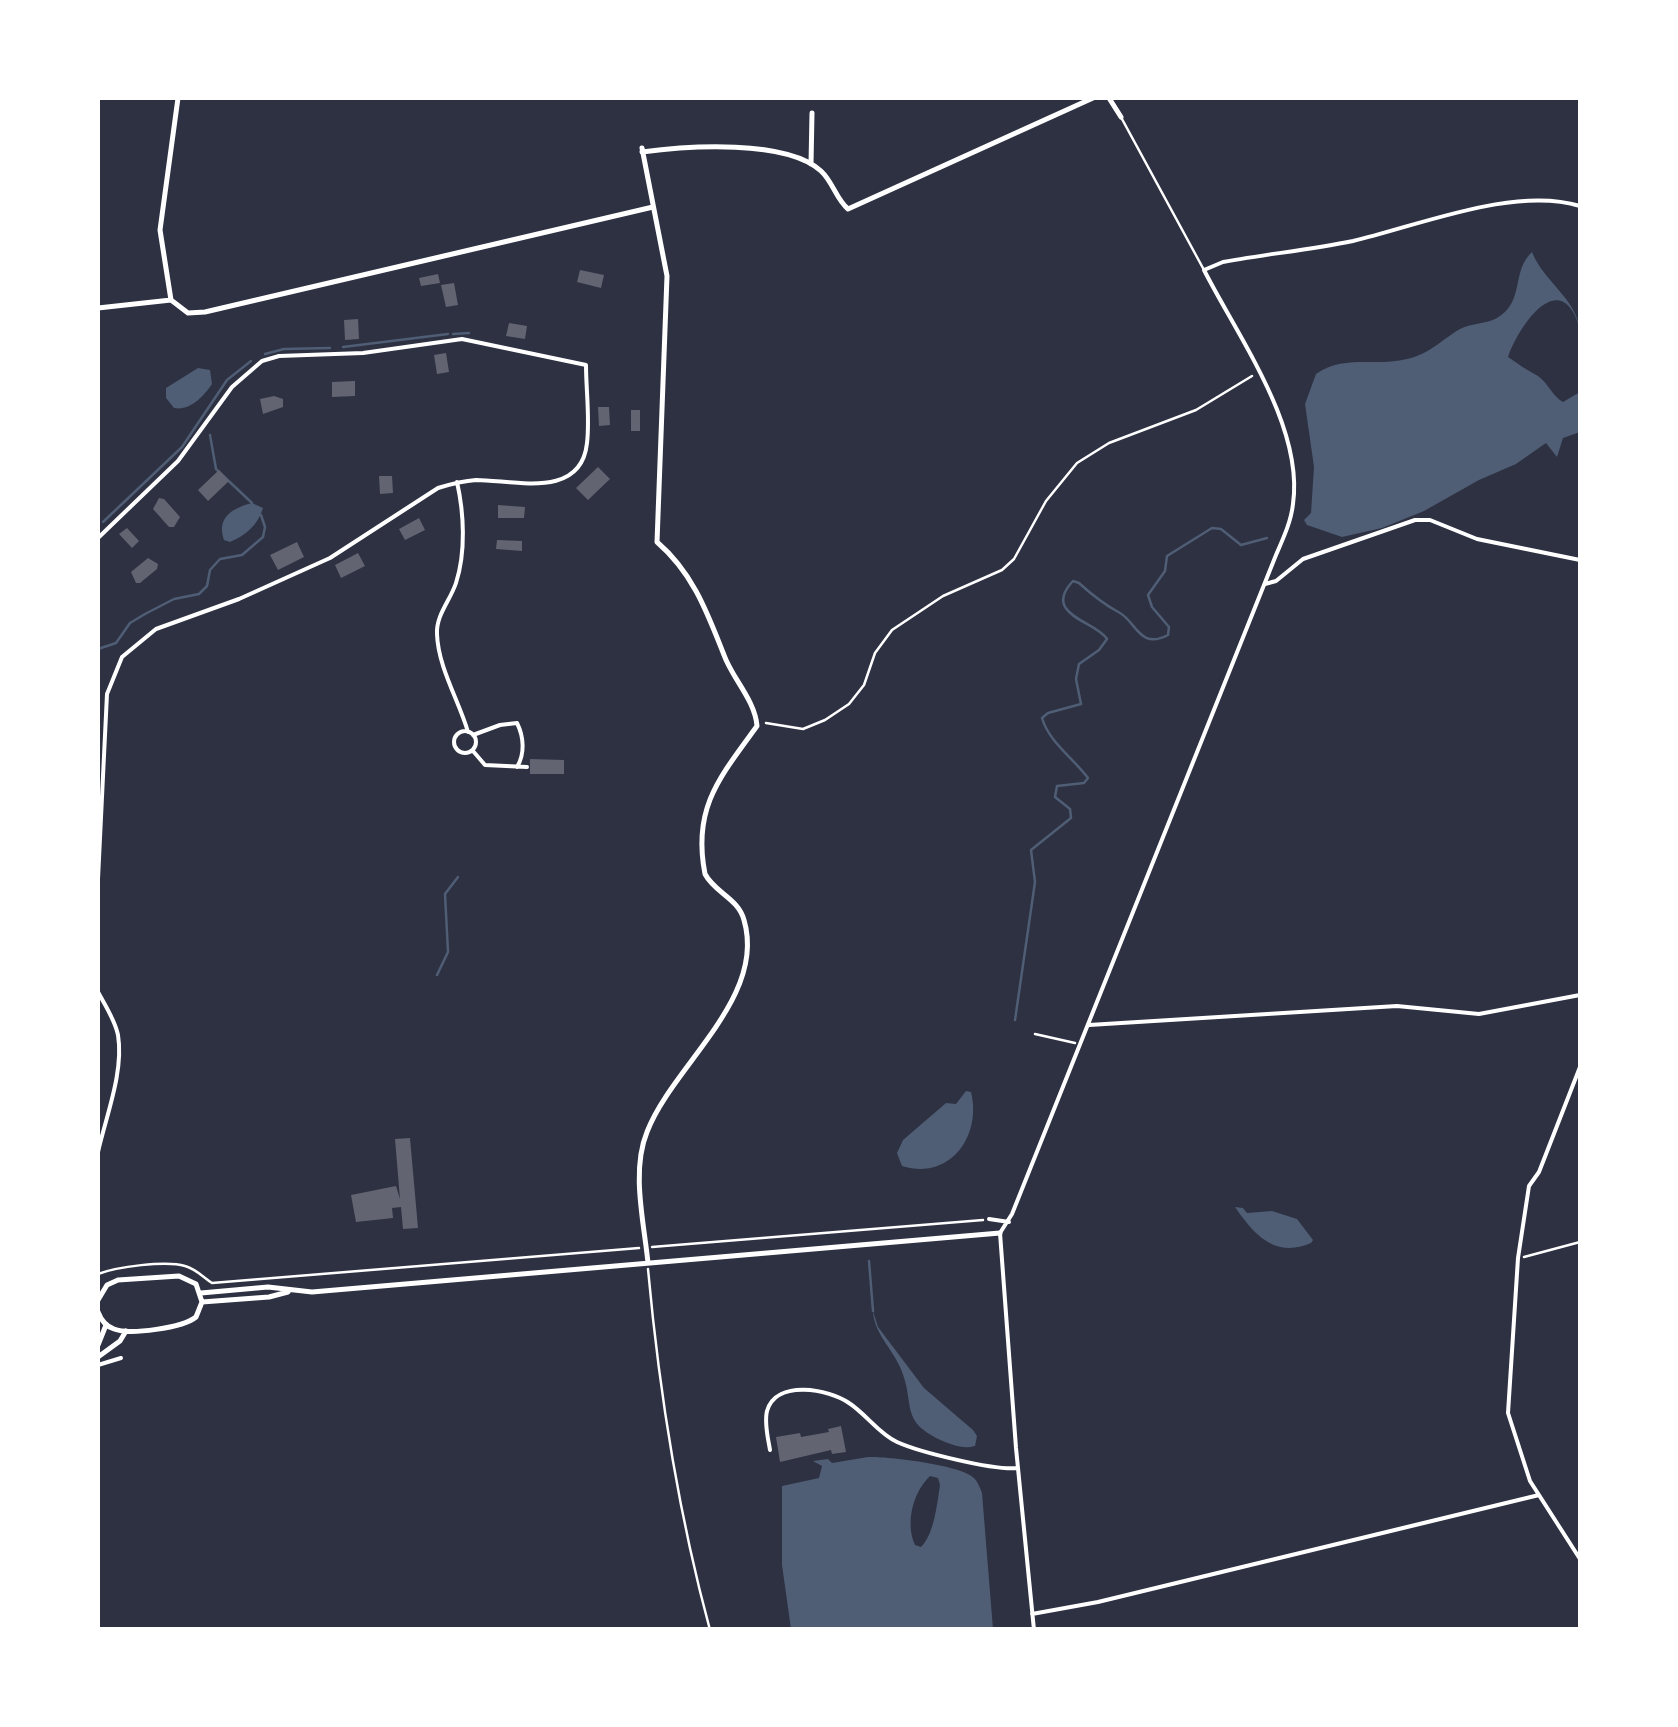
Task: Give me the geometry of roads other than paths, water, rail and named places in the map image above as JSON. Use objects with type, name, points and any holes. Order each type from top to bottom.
[{"type":"street","points":[[171,300],[160,230],[178,98]]},
{"type":"street","points":[[648,1263],[640,1170],[643,1145],[661,1106],[731,1000],[748,952],[745,924],[738,906],[705,874],[701,828],[710,795],[756,726],[754,711],[724,658],[703,602],[686,572],[657,542],[667,276],[642,150],[713,148],[768,152],[811,164],[829,181],[843,207],[855,208],[1093,98]]},
{"type":"street","points":[[1109,98],[1121,117]]},
{"type":"street","points":[[811,164],[812,113]]},
{"type":"street","points":[[1034,1630],[1000,1233],[1081,1045],[1292,514],[1295,487],[1290,439],[1204,270],[1223,262],[1352,241],[1509,200],[1541,198],[1580,206]]},
{"type":"street","points":[[98,308],[171,300],[188,313],[204,312],[653,207]]},
{"type":"street","points":[[98,538],[178,460],[232,387],[262,361],[279,356],[363,353],[462,340],[586,364],[587,443],[572,473],[546,484],[457,482],[424,494],[330,558],[240,600],[156,629],[122,657],[107,694],[98,879]]},
{"type":"street","points":[[457,482],[461,501],[460,564],[456,585],[436,632],[442,660],[476,742],[472,750]]},
{"type":"street","points":[[1265,584],[1276,582],[1303,560],[1415,520],[1477,539],[1580,560]]},
{"type":"street","points":[[472,750],[462,752],[454,744],[459,733],[517,724],[522,732],[523,754],[517,767]]},
{"type":"street","points":[[472,750],[485,765],[526,767]]},
{"type":"street","points":[[98,992],[112,1020],[118,1050],[116,1077],[98,1152]]},
{"type":"street","points":[[1089,1025],[1397,1006],[1489,1014],[1580,995]]},
{"type":"street","points":[[1580,1067],[1539,1172],[1529,1186],[1518,1258],[1508,1413],[1521,1458],[1580,1559]]},
{"type":"street","points":[[989,1220],[1008,1222]]},
{"type":"street","points":[[201,1293],[268,1286],[315,1292],[1000,1233]]},
{"type":"street","points":[[98,1298],[112,1282],[179,1276],[192,1281],[202,1302],[196,1318],[186,1324],[126,1330],[106,1325],[98,1312]]},
{"type":"street","points":[[202,1302],[269,1297],[288,1291]]},
{"type":"street","points":[[98,1345],[106,1325]]},
{"type":"street","points":[[98,1357],[120,1341],[126,1330]]},
{"type":"street","points":[[98,1365],[121,1358]]},
{"type":"street","points":[[770,1450],[766,1421],[771,1404],[785,1392],[812,1391],[850,1404],[898,1442],[985,1464],[1018,1468]]},
{"type":"street","points":[[1032,1614],[1098,1602],[1540,1495]]},
{"type":"lane","points":[[1121,117],[1204,270]]},
{"type":"water","points":[[1532,252],[1572,307],[1580,329],[1572,310],[1562,301],[1552,301],[1531,317],[1508,357],[1538,376],[1563,402],[1580,392],[1580,432],[1563,438],[1557,457],[1546,443],[1516,464],[1382,528],[1342,537],[1307,525],[1304,520],[1311,513],[1314,467],[1305,404],[1316,374],[1338,364],[1415,357],[1460,329],[1497,318],[1511,304],[1522,268]]},
{"type":"water","points":[[198,368],[210,370],[212,384],[191,405],[174,408],[166,398],[166,388]]},
{"type":"water","points":[[252,503],[263,508],[255,524],[236,539],[224,540],[224,520]]},
{"type":"water","points":[[966,1091],[971,1092],[972,1124],[959,1151],[935,1167],[902,1166],[897,1153],[903,1140],[946,1103],[956,1104]]},
{"type":"water","points":[[1235,1207],[1247,1213],[1272,1211],[1297,1219],[1313,1240],[1298,1247],[1275,1245],[1257,1234]]},
{"type":"water","points":[[873,1311],[878,1327],[924,1388],[973,1430],[977,1436],[975,1446],[945,1442],[920,1427],[911,1411],[900,1367],[880,1333],[874,1319]]},
{"type":"water","points":[[891,1458],[940,1465],[974,1478],[982,1493],[993,1629],[791,1629],[782,1565],[782,1486],[819,1478],[822,1466],[813,1461],[828,1459],[832,1463]],"holes":[[[930,1476],[938,1478],[934,1519],[921,1547],[915,1545],[912,1536],[912,1508]]]},
{"type":"waterway","points":[[453,334],[469,333]]},
{"type":"waterway","points":[[343,347],[448,334]]},
{"type":"waterway","points":[[265,354],[284,349],[330,348]]},
{"type":"waterway","points":[[103,522],[182,447],[227,380],[251,361]]},
{"type":"waterway","points":[[210,435],[216,469],[252,503]]},
{"type":"waterway","points":[[98,649],[116,643],[130,623],[145,614],[174,599],[199,594],[220,559],[242,555],[263,537],[261,515]]},
{"type":"waterway","points":[[1015,1020],[1035,882],[1031,850],[1071,818],[1070,809],[1055,797],[1057,786],[1084,783],[1088,778],[1056,742],[1042,718],[1081,704],[1076,679],[1079,664],[1107,639],[1067,610],[1063,602],[1065,593],[1073,581],[1079,583],[1126,617],[1145,637],[1159,639],[1168,635],[1169,627],[1152,607],[1148,595],[1165,571],[1167,556],[1212,528],[1221,529],[1241,545],[1267,538]]},
{"type":"waterway","points":[[437,975],[448,952],[445,894],[458,877]]},
{"type":"waterway","points":[[869,1261],[873,1311]]}]
